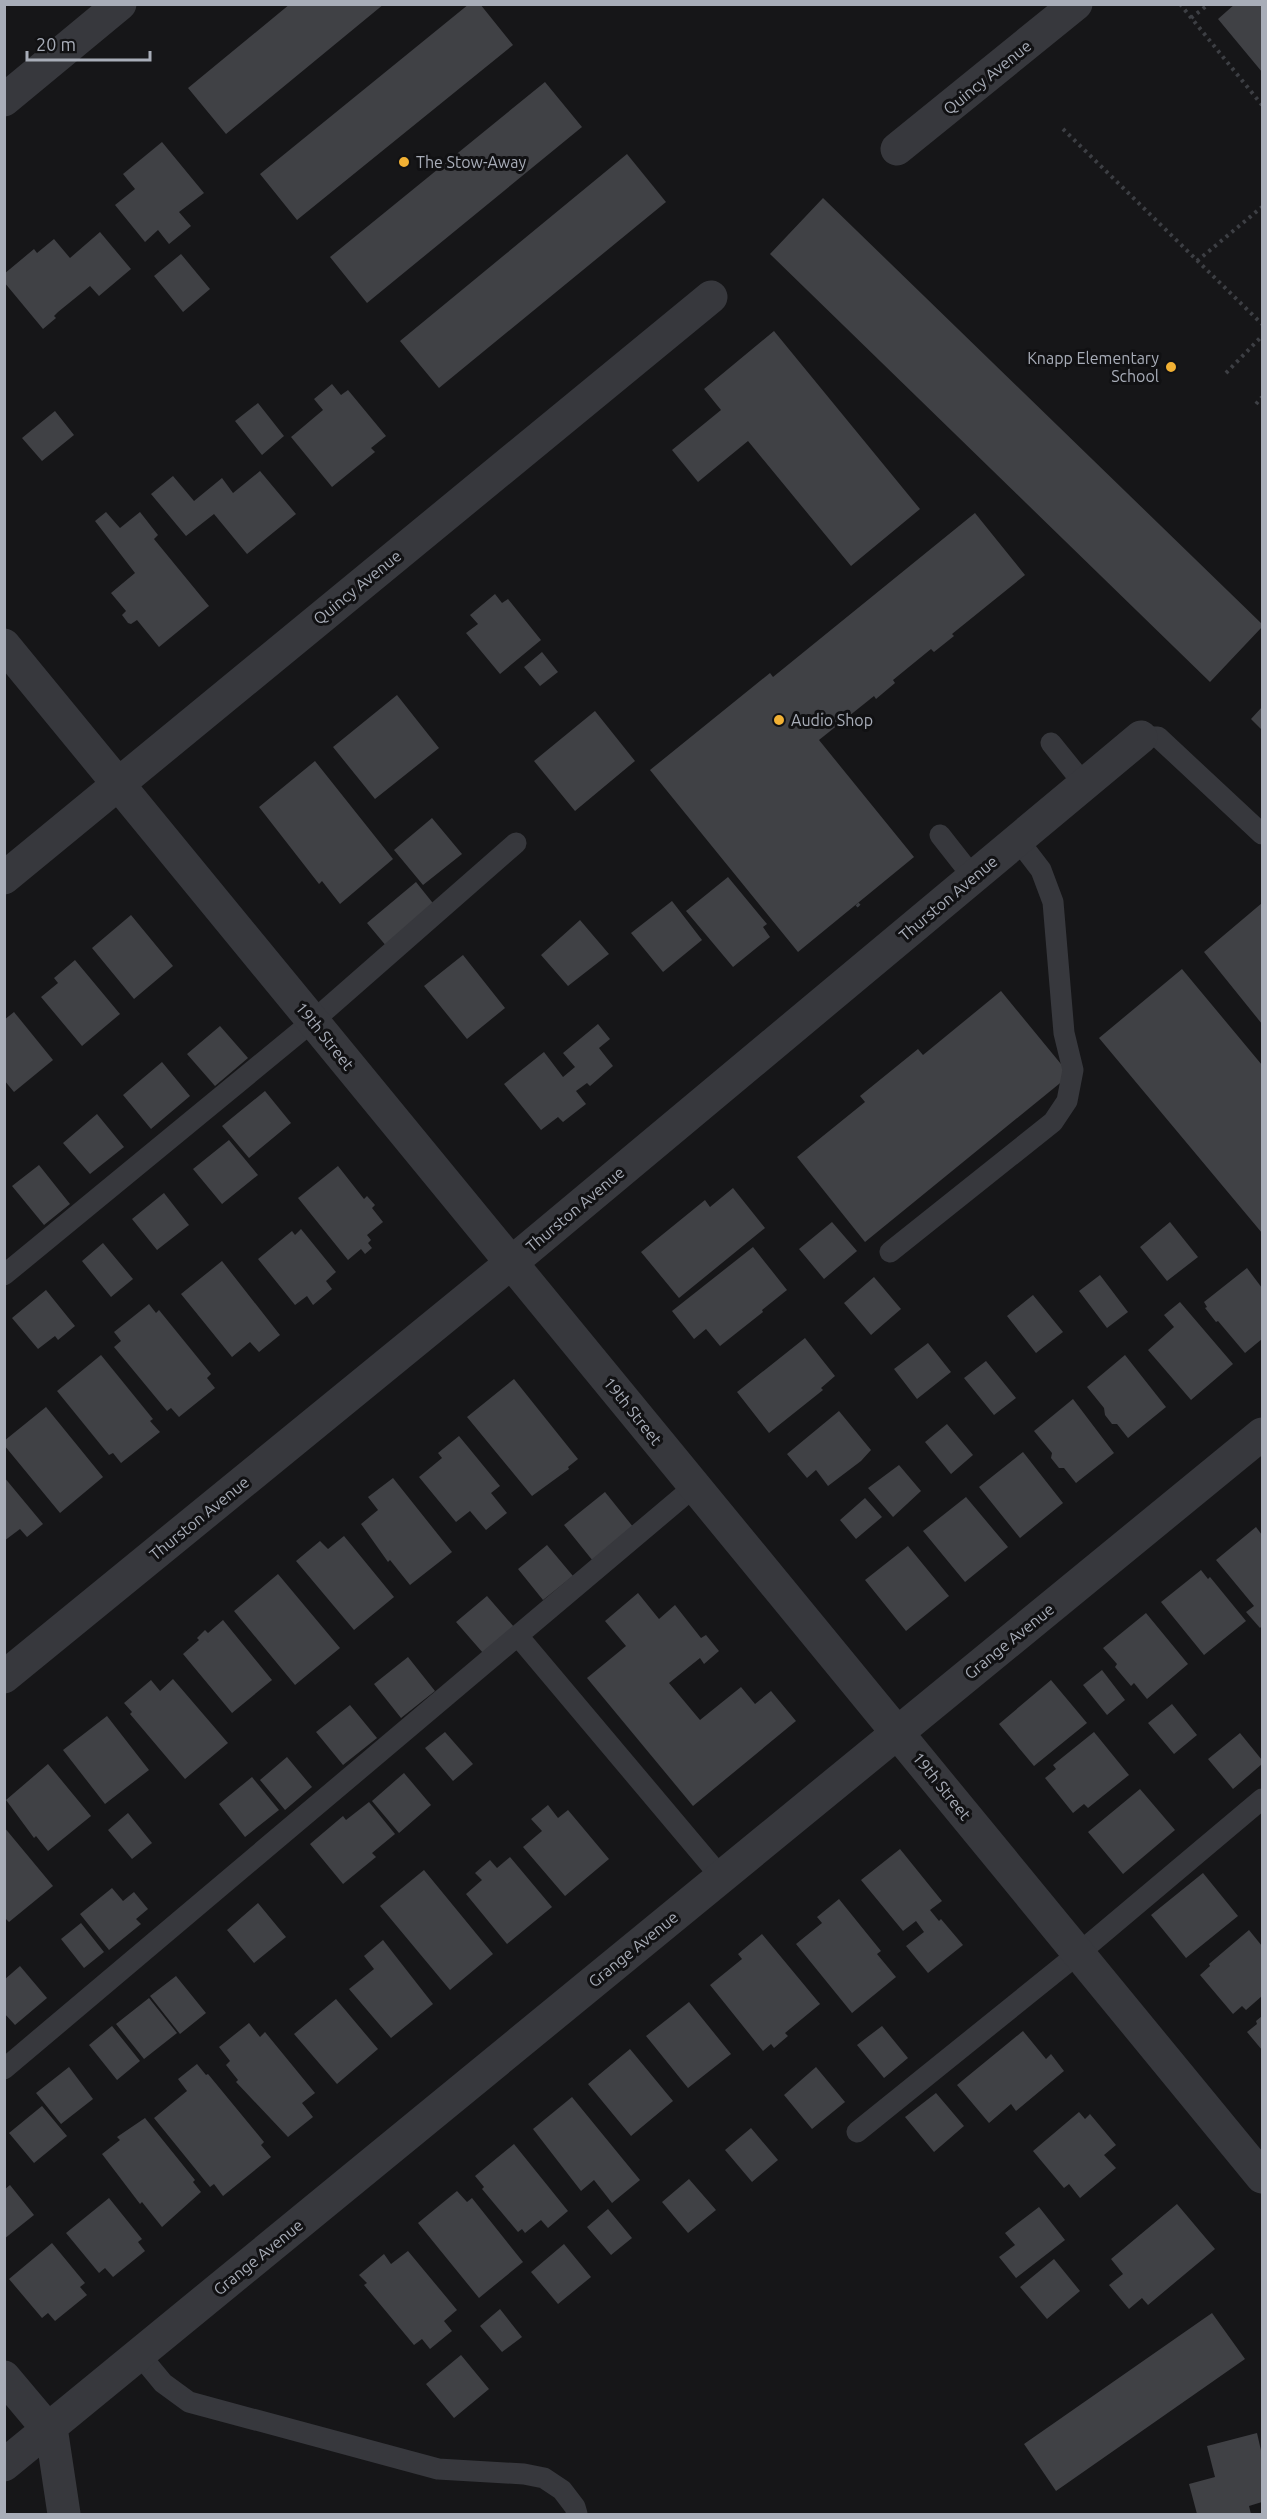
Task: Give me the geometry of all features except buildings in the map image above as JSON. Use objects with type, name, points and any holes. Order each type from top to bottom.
[{"type":"street","points":[[4,100],[120,4]]},
{"type":"street","name":"Quincy Avenue","points":[[897,149],[1076,4]]},
{"type":"street","name":"Quincy Avenue","points":[[4,878],[711,297]]},
{"type":"street","name":"19th Street","points":[[4,645],[1263,2177]]},
{"type":"street","name":"Thurston Avenue","points":[[4,1677],[511,1263],[1141,737]]},
{"type":"street","name":"Grange Avenue","points":[[4,2464],[1263,1434]]},
{"type":"street","points":[[4,2377],[52,2434],[64,2514]]},
{"type":"lane","points":[[1141,737],[1158,737],[1263,834]]},
{"type":"lane","points":[[1051,743],[1084,784]]},
{"type":"lane","points":[[940,835],[973,877]]},
{"type":"lane","points":[[890,1252],[1053,1122],[1068,1101],[1072,1070],[1064,1033],[1053,902],[1041,870],[1018,840]]},
{"type":"lane","points":[[4,1275],[313,1022],[516,843]]},
{"type":"lane","points":[[4,2069],[695,1486]]},
{"type":"lane","points":[[519,1635],[721,1877]]},
{"type":"lane","points":[[857,2132],[1263,1799]]},
{"type":"lane","points":[[139,2354],[163,2384],[189,2402],[438,2469],[544,2478],[562,2490],[575,2507],[576,2514]]},
{"type":"path","points":[[1180,4],[1263,105]]},
{"type":"path","points":[[1191,18],[1209,4]]},
{"type":"path","points":[[1063,129],[1263,324]]},
{"type":"path","points":[[1197,261],[1263,207]]},
{"type":"path","points":[[1226,373],[1263,336]]},
{"type":"path","points":[[1256,404],[1263,397]]},
{"type":"path","points":[[857,904],[861,908]]},
{"type":"place","name":"The Stow-Away","points":[[404,162]]},
{"type":"place","name":"Knapp Elementary School","points":[[1171,367]]},
{"type":"place","name":"Audio Shop","points":[[779,720]]}]
